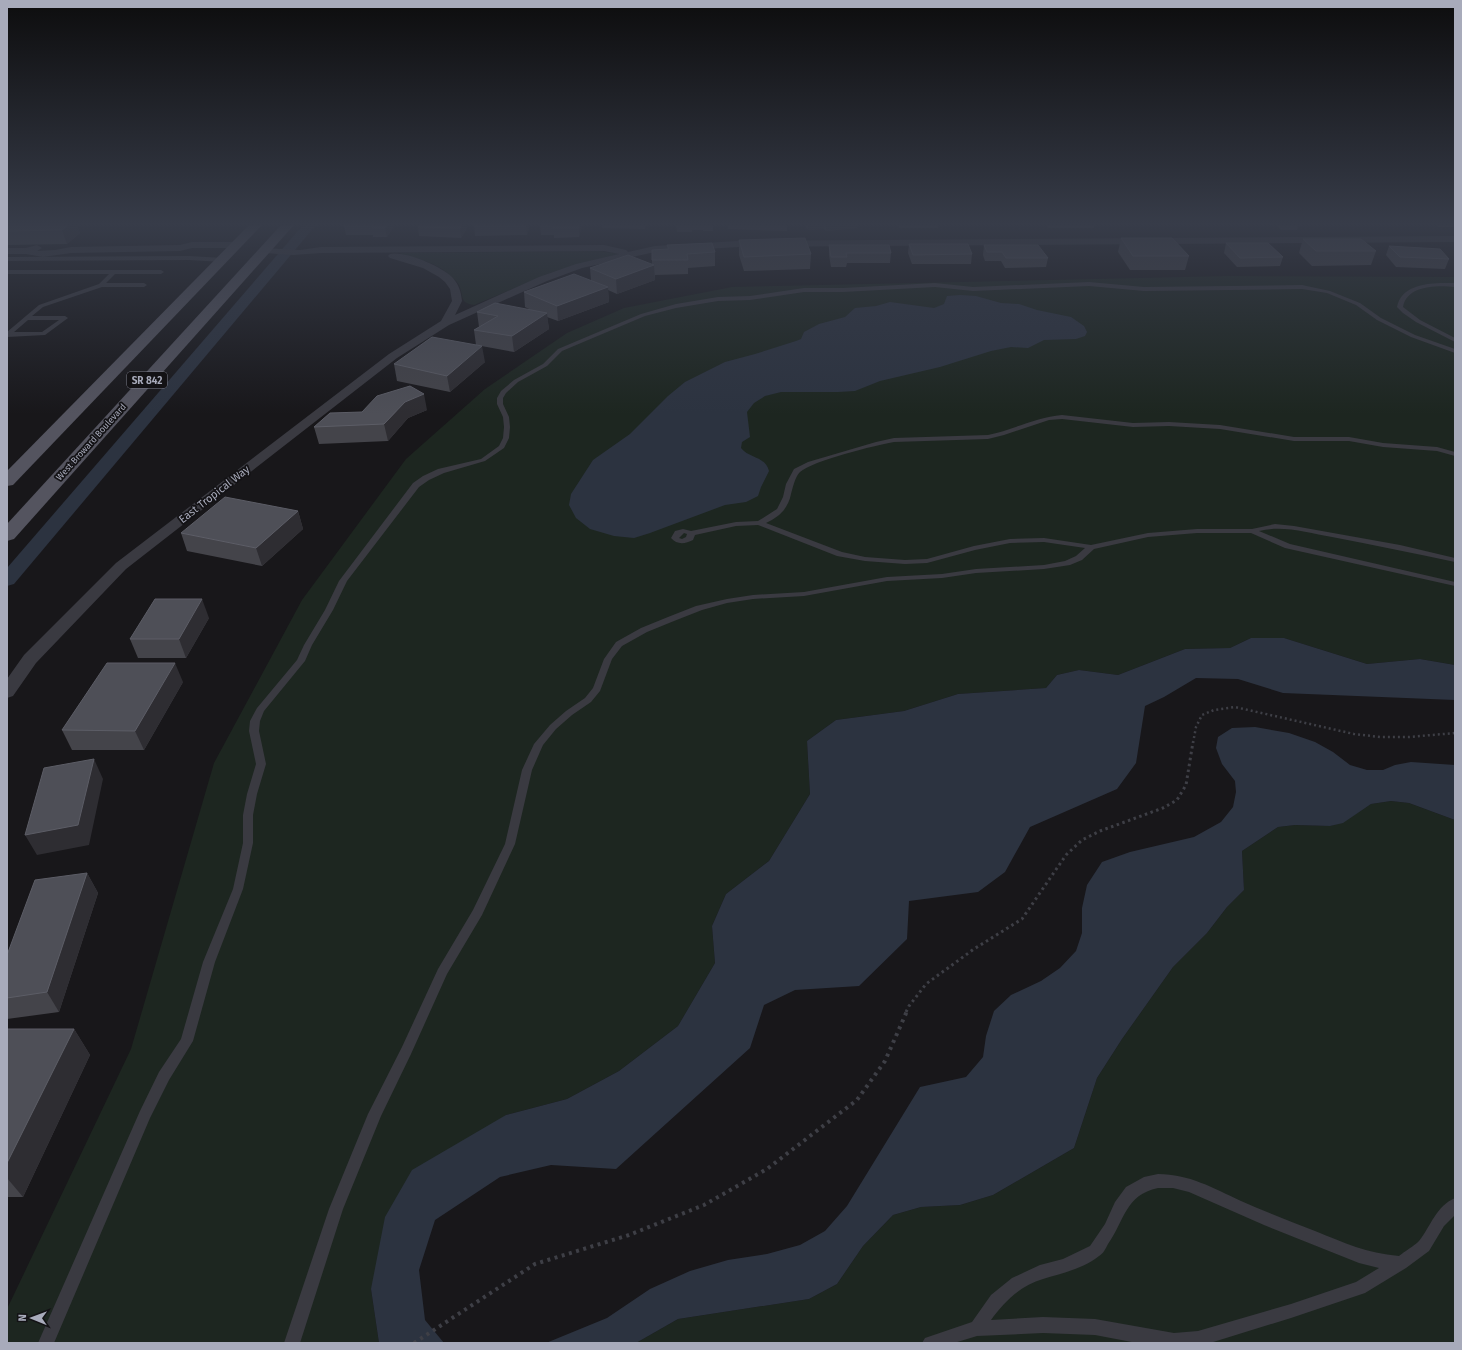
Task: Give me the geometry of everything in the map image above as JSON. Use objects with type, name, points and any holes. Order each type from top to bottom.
[{"type":"main road","name":"SR 842","points":[[7,481],[195,288]]},
{"type":"main road","name":"West Broward Boulevard","points":[[7,535],[237,288]]},
{"type":"street","name":"East Tropical Way","points":[[445,323],[457,301],[454,288]]},
{"type":"street","name":"East Tropical Way","points":[[7,692],[30,659],[121,566],[393,356],[445,323],[523,288]]},
{"type":"lane","points":[[8,334],[41,306],[93,288]]},
{"type":"lane","points":[[46,1343],[145,1115],[164,1076],[187,1041],[209,962],[238,889],[248,843],[248,815],[252,794],[261,764],[254,731],[255,721],[260,710],[301,661],[308,645],[329,610],[343,581],[416,485],[426,478],[441,471],[483,460],[502,447],[506,438],[507,427],[506,418],[500,404],[500,398],[503,392],[516,381],[545,365],[560,350],[572,344],[643,315],[676,306],[718,299],[750,298],[818,289],[843,290],[880,288]]},
{"type":"lane","points":[[964,288],[997,288]]},
{"type":"lane","points":[[1133,288],[1214,288]]},
{"type":"lane","points":[[1309,288],[1328,292],[1358,304],[1379,319],[1414,336],[1455,351]]},
{"type":"lane","points":[[1417,288],[1403,297],[1400,303],[1400,308],[1411,317],[1441,330],[1455,340]]},
{"type":"lane","points":[[8,334],[43,334],[65,318],[26,318]]},
{"type":"lane","points":[[759,523],[778,513],[781,509],[793,475],[810,463],[878,443],[894,440],[988,437],[1002,434],[1048,418],[1079,418],[1132,425],[1169,424],[1220,427],[1277,438],[1349,439],[1383,445],[1437,449],[1455,454]]},
{"type":"lane","points":[[691,533],[736,524],[759,523],[840,554],[888,561],[927,561],[992,544],[1025,540],[1066,542],[1091,547],[1148,535],[1175,532],[1230,530],[1252,531],[1276,526],[1400,546],[1455,560]]},
{"type":"lane","points":[[1252,531],[1288,546],[1455,584]]},
{"type":"lane","points":[[292,1343],[300,1325],[322,1250],[336,1209],[375,1114],[407,1050],[442,972],[478,912],[510,844],[527,770],[539,744],[553,727],[569,713],[588,700],[597,689],[608,659],[619,644],[644,630],[671,619],[699,608],[727,601],[753,597],[804,594],[887,579],[942,576],[976,570],[1044,567],[1067,563],[1079,558],[1091,547]]},
{"type":"lane","points":[[977,1328],[996,1300],[1016,1283],[1040,1272],[1065,1266],[1095,1251],[1110,1229],[1120,1207],[1131,1192],[1144,1184],[1158,1181],[1172,1181],[1190,1185],[1264,1218],[1358,1256],[1378,1261],[1401,1263]]},
{"type":"lane","points":[[930,1343],[977,1328],[1043,1325],[1095,1327],[1174,1341],[1198,1340],[1360,1288],[1401,1263],[1424,1246],[1439,1221],[1455,1205]]},
{"type":"path","points":[[414,1343],[536,1264],[629,1234],[704,1205],[767,1170],[857,1100],[885,1061],[909,1006],[926,984],[974,949],[1022,919],[1066,855],[1082,840],[1100,831],[1163,808],[1177,800],[1186,785],[1196,727],[1202,715],[1214,710],[1235,707],[1354,734],[1380,737],[1409,737],[1455,733]]},
{"type":"shaded area","points":[[515,288],[474,305],[464,301],[460,289]]},
{"type":"shaded area","points":[[727,288],[1455,288],[1455,665],[1420,659],[1367,664],[1284,638],[1251,638],[1230,648],[1185,649],[1118,675],[1079,670],[1057,675],[1046,688],[958,694],[904,711],[836,720],[807,741],[810,794],[769,861],[726,894],[712,926],[715,963],[678,1026],[619,1071],[567,1099],[506,1115],[371,1289],[379,1343],[7,1343],[7,1309],[131,1049],[214,763],[302,600],[406,459],[485,389],[567,333],[624,308]]},
{"type":"shaded area","points":[[1391,801],[1409,803],[1455,820],[1455,1343],[636,1343],[678,1319],[809,1299],[837,1284],[863,1246],[893,1215],[921,1207],[960,1205],[993,1195],[1074,1148],[1097,1078],[1122,1039],[1173,967],[1207,933],[1227,907],[1244,890],[1242,851],[1278,827],[1295,825],[1330,826],[1343,822],[1371,804]]},
{"type":"water","points":[[947,296],[976,296],[1001,303],[1019,304],[1037,310],[1071,317],[1084,326],[1087,332],[1085,336],[1076,339],[1044,340],[1028,348],[1011,347],[991,351],[940,367],[880,381],[855,391],[781,392],[765,396],[754,403],[747,412],[750,437],[742,442],[741,448],[745,452],[761,460],[767,466],[769,471],[758,496],[746,502],[725,505],[634,538],[614,536],[590,529],[576,518],[569,505],[571,494],[593,460],[630,434],[668,396],[685,382],[725,362],[801,339],[804,332],[819,324],[845,317],[855,308],[876,306],[890,302],[934,308],[944,304]]},
{"type":"water","points":[[1251,638],[1284,638],[1367,664],[1420,659],[1455,665],[1455,700],[1283,693],[1238,679],[1196,678],[1164,697],[1145,706],[1136,763],[1117,789],[1030,827],[1005,872],[978,892],[909,901],[907,939],[859,986],[795,990],[764,1005],[750,1048],[616,1169],[551,1165],[500,1177],[435,1220],[419,1270],[425,1320],[444,1343],[379,1343],[371,1289],[385,1217],[412,1170],[506,1115],[567,1099],[619,1071],[678,1026],[715,963],[712,926],[726,894],[769,861],[810,794],[807,741],[836,720],[904,711],[958,694],[1046,688],[1057,675],[1079,670],[1118,675],[1185,649],[1230,648]]},
{"type":"water","points":[[1255,727],[1289,733],[1315,742],[1333,752],[1350,765],[1367,770],[1383,770],[1395,765],[1411,762],[1455,765],[1455,820],[1409,803],[1391,801],[1371,804],[1343,823],[1330,826],[1295,825],[1278,827],[1242,851],[1244,890],[1227,907],[1207,933],[1173,967],[1122,1039],[1097,1078],[1074,1148],[993,1195],[960,1205],[921,1207],[893,1215],[863,1246],[837,1284],[809,1299],[678,1319],[636,1343],[546,1343],[607,1318],[650,1289],[690,1271],[728,1260],[767,1254],[800,1245],[825,1231],[847,1206],[920,1087],[966,1077],[983,1057],[986,1036],[994,1011],[1011,995],[1041,981],[1060,968],[1076,951],[1082,933],[1082,908],[1087,885],[1102,862],[1130,852],[1194,837],[1221,822],[1233,807],[1236,792],[1235,781],[1222,764],[1216,748],[1218,737],[1232,728]]},
{"type":"building","points":[[535,288],[605,288],[557,306],[524,292]]},
{"type":"building","points":[[495,303],[547,313],[512,336],[474,330],[498,316],[477,312]]},
{"type":"building","points":[[432,337],[482,346],[447,376],[394,364]]},
{"type":"building","points":[[410,386],[424,394],[405,402],[384,424],[314,427],[330,413],[362,412],[377,396]]},
{"type":"building","points":[[225,497],[298,511],[256,548],[181,533]]},
{"type":"building","points":[[155,599],[202,599],[179,639],[130,639]]},
{"type":"building","points":[[107,663],[175,663],[135,731],[62,730]]},
{"type":"building","points":[[94,759],[78,825],[25,835],[44,768]]},
{"type":"building","points":[[87,873],[47,992],[7,998],[7,955],[35,880]]},
{"type":"building","points":[[7,1029],[74,1029],[7,1163]]},
{"type":"waterway","points":[[7,580],[256,288]]}]
